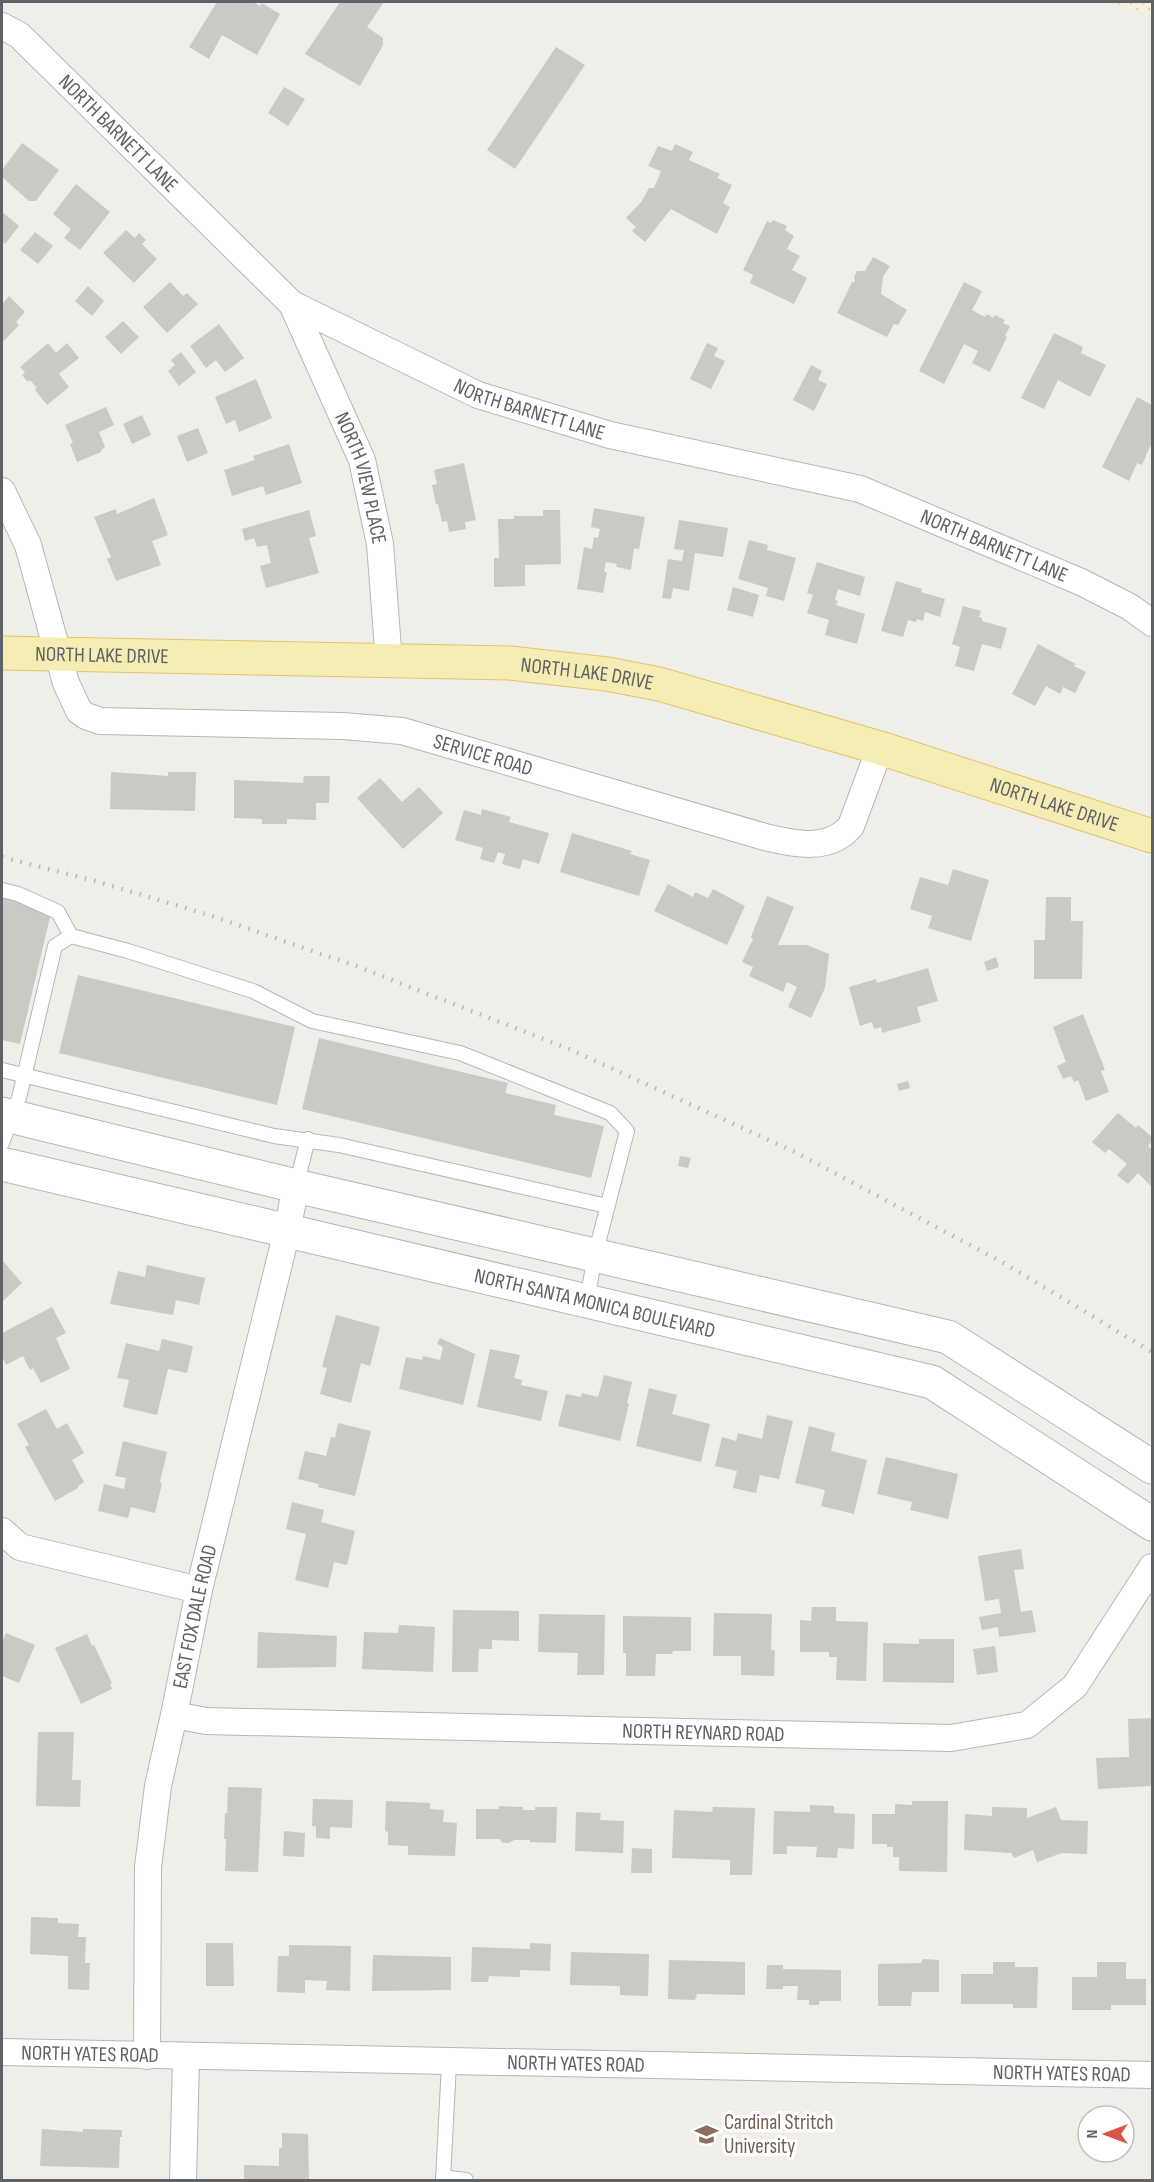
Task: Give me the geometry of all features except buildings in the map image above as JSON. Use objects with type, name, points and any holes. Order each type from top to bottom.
[{"type":"main road","name":"NORTH LAKE DRIVE","points":[[2,653],[510,663],[628,677],[880,748],[1152,836]]},
{"type":"street","name":"NORTH BARNETT LANE","points":[[2,26],[19,35],[292,304],[478,395],[610,435],[860,489],[1081,582],[1130,607],[1152,623]]},
{"type":"street","name":"NORTH VIEW PLACE","points":[[292,304],[362,460],[380,544],[389,662]]},
{"type":"street","name":"SERVICE ROAD","points":[[2,491],[28,545],[66,683],[79,711],[100,721],[343,726],[402,731],[765,837],[808,844],[830,842],[843,835],[851,826],[880,748]]},
{"type":"street","points":[[5,1125],[296,1186],[948,1337],[1152,1467]]},
{"type":"street","name":"NORTH SANTA MONICA BOULEVARD","points":[[2,1164],[932,1383],[1152,1524]]},
{"type":"street","name":"EAST FOX DALE ROAD","points":[[147,2056],[148,1867],[158,1786],[199,1590],[296,1186]]},
{"type":"street","points":[[2,1532],[20,1547],[199,1590]]},
{"type":"street","name":"NORTH REYNARD ROAD","points":[[174,1715],[206,1721],[951,1738],[1027,1725],[1075,1686],[1152,1567]]},
{"type":"street","name":"NORTH YATES ROAD","points":[[2,2052],[1152,2076]]},
{"type":"street","points":[[183,2181],[186,2057]]},
{"type":"lane","points":[[2,890],[18,894],[58,912],[71,936]]},
{"type":"lane","points":[[5,1125],[24,1075],[55,946],[71,936],[128,951],[253,991],[312,1020],[460,1053],[610,1113],[627,1131],[595,1255],[587,1301]]},
{"type":"lane","points":[[2,1070],[274,1136],[339,1145],[607,1206]]},
{"type":"lane","points":[[296,1186],[308,1139]]},
{"type":"lane","points":[[449,2063],[443,2179],[466,2181]]},
{"type":"sand","points":[[1111,2],[1152,2],[1152,16]]},
{"type":"railway","points":[[2,857],[95,881],[209,915],[356,966],[569,1049],[795,1152],[1002,1262],[1152,1352]]},
{"type":"place","name":"Cardinal Stritch University","points":[[706,2134]]}]
